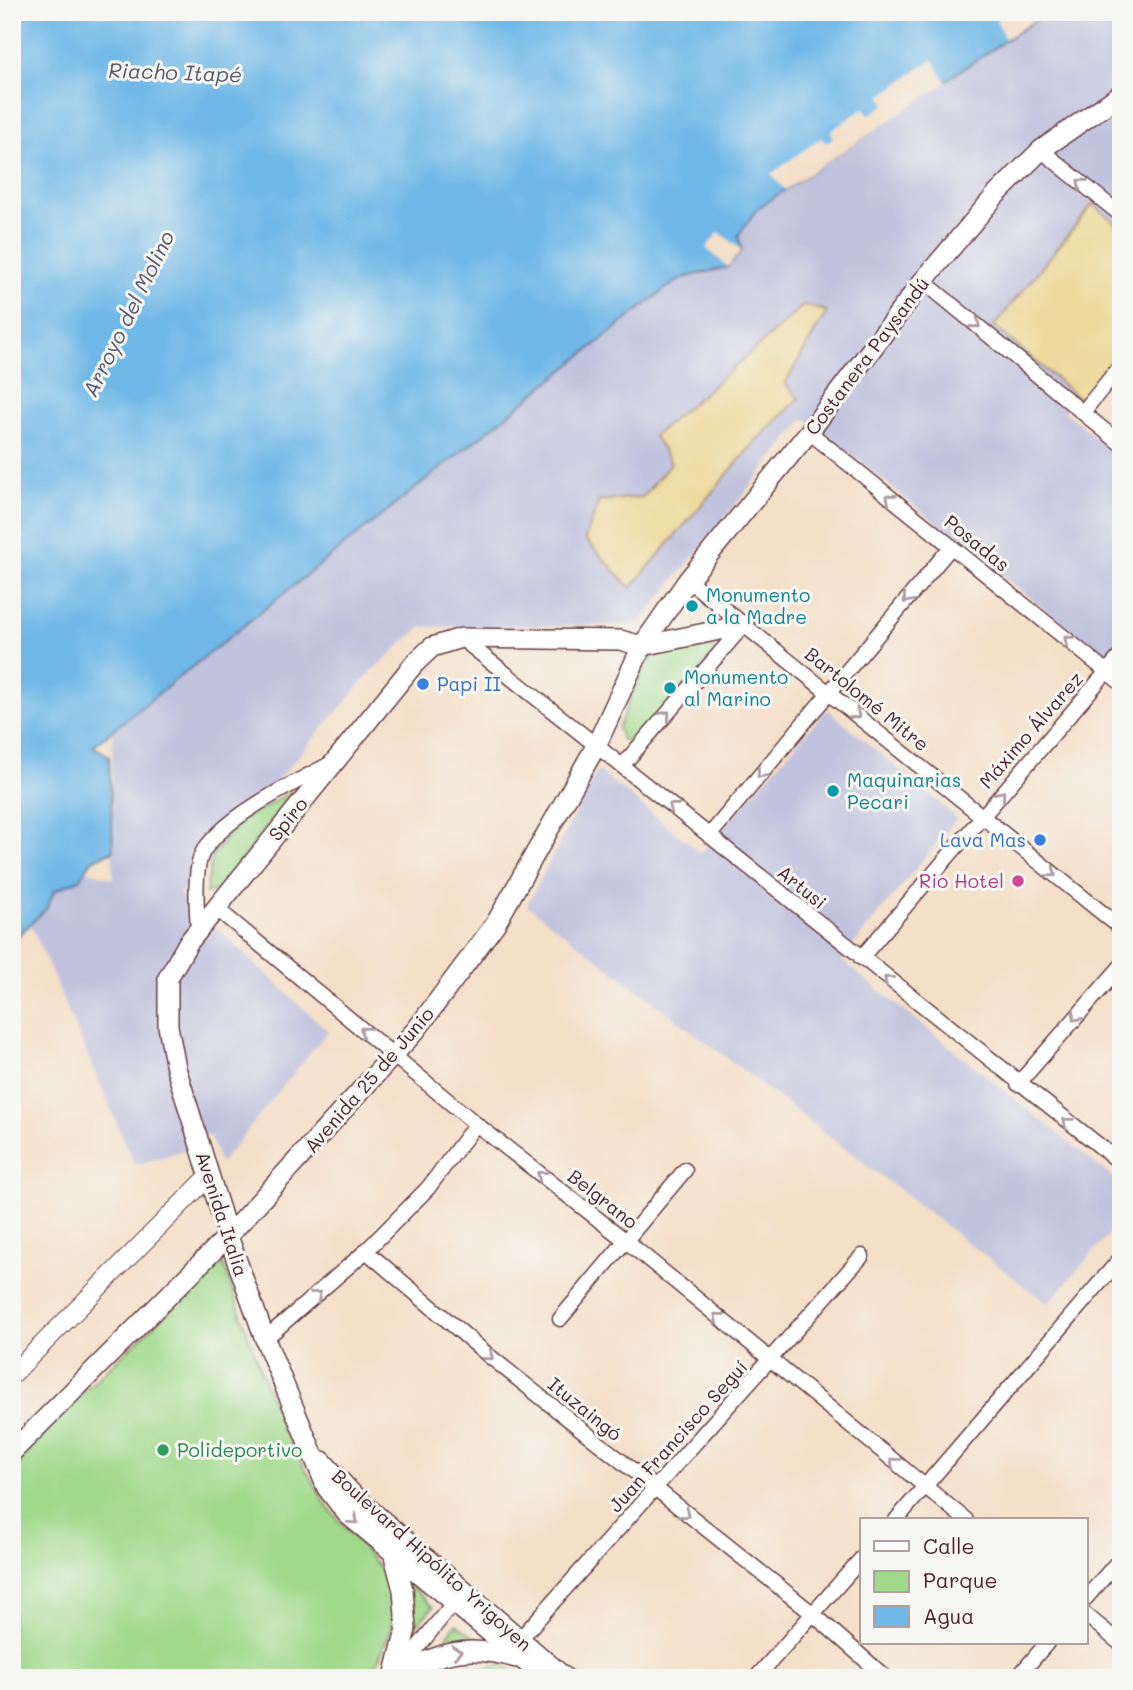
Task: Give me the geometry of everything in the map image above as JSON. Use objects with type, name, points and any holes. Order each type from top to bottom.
[{"type":"main road","name":"Costanera Paysandú","points":[[642,646],[688,580],[809,432],[923,281],[995,196],[1041,150],[1121,94]]},
{"type":"main road","points":[[461,638],[620,640],[642,646],[744,625]]},
{"type":"main road","name":"Spiro","points":[[168,978],[216,908],[414,664],[432,647],[461,638]]},
{"type":"main road","name":"Avenida 25 de Junio","points":[[12,1451],[228,1236],[394,1055],[460,974],[496,923],[596,746],[642,646]]},
{"type":"main road","name":"Avenida Italia","points":[[168,978],[167,1026],[176,1068],[228,1236],[306,1442]]},
{"type":"main road","name":"Boulevard Hipólito Yrigoyen","points":[[306,1442],[327,1488],[347,1514],[393,1552],[520,1639],[565,1678]]},
{"type":"main road","name":"Boulevard Hipólito Yrigoyen","points":[[306,1442],[355,1496],[545,1678]]},
{"type":"main road","points":[[393,1552],[403,1590],[406,1629],[394,1677]]},
{"type":"main road","points":[[394,1677],[430,1658],[461,1650],[497,1652],[524,1660]]},
{"type":"street","points":[[1041,150],[1121,215]]},
{"type":"street","points":[[923,281],[1121,444]]},
{"type":"street","points":[[1083,412],[1121,365]]},
{"type":"street","name":"Posadas","points":[[809,432],[1121,683]]},
{"type":"street","points":[[709,836],[951,547]]},
{"type":"street","name":"Bartolomé Mitre","points":[[688,580],[1121,928]]},
{"type":"street","points":[[622,766],[744,625]]},
{"type":"street","name":"Artusi","points":[[461,638],[1018,1084],[1121,1163]]},
{"type":"street","name":"Máximo Álvarez","points":[[860,958],[1121,655]]},
{"type":"street","points":[[198,931],[196,893],[203,852],[231,824],[267,799],[336,760]]},
{"type":"street","name":"Belgrano","points":[[216,908],[476,1124],[626,1241],[963,1518]]},
{"type":"street","points":[[1018,1084],[1121,966]]},
{"type":"street","points":[[265,1339],[366,1251],[428,1188],[476,1124]]},
{"type":"street","points":[[560,1319],[685,1170]]},
{"type":"street","points":[[12,1375],[209,1176]]},
{"type":"street","name":"Ituzaingó","points":[[366,1251],[655,1491],[812,1613],[886,1678]]},
{"type":"street","name":"Juan Francisco Seguí","points":[[520,1639],[655,1491],[862,1256]]},
{"type":"street","points":[[897,1518],[1121,1258]]},
{"type":"street","points":[[1088,1596],[1121,1558]]},
{"type":"street","points":[[756,1678],[860,1560]]},
{"type":"street","points":[[394,1677],[459,1596]]},
{"type":"street","points":[[1088,1617],[1121,1644]]},
{"type":"street","points":[[1017,1678],[1046,1644]]},
{"type":"shaded area","points":[[1047,12],[1121,12],[1121,342],[1064,411],[1121,459],[1121,642],[1107,659],[805,418],[638,625],[421,627],[373,670],[179,894],[328,1031],[220,1164],[209,1134],[182,1151],[135,1165],[12,881],[29,850],[113,879],[112,731],[665,289],[683,278],[728,267],[742,251],[738,236],[756,209]]},
{"type":"shaded area","points":[[827,709],[957,818],[841,960],[1121,1184],[1121,1220],[1048,1304],[527,905],[598,770],[701,853]]},
{"type":"green space","points":[[714,647],[715,653],[635,741],[622,740],[618,728],[645,664],[666,649]]},
{"type":"green space","points":[[295,790],[217,890],[206,893],[212,856],[242,820]]},
{"type":"green space","name":"Polideportivo","points":[[222,1261],[281,1427],[328,1508],[387,1576],[397,1615],[376,1666],[367,1678],[12,1678],[12,1474],[59,1415]]},
{"type":"green space","points":[[410,1585],[433,1607],[413,1629]]},
{"type":"green space","points":[[456,1624],[476,1638],[441,1645]]},
{"type":"green space","points":[[504,1664],[520,1678],[436,1678],[437,1677]]},
{"type":"sand","points":[[1093,204],[1121,228],[1121,352],[1081,400],[994,326]]},
{"type":"sand","points":[[803,305],[827,311],[785,384],[799,398],[753,444],[631,588],[585,539],[599,501],[643,497],[671,463],[654,436]]},
{"type":"water","points":[[12,12],[1047,12],[757,209],[738,236],[742,250],[728,267],[683,278],[665,289],[93,746],[109,756],[113,851],[92,860],[80,879],[54,891],[47,908],[12,942]]},
{"type":"pier","points":[[1006,12],[1047,12],[1005,39],[996,19]]},
{"type":"pier","points":[[933,59],[946,83],[785,190],[771,174],[821,138],[826,143],[833,139],[831,131],[864,108],[869,115],[886,104],[881,96]]},
{"type":"pier","points":[[719,232],[742,250],[728,267],[706,248]]},
{"type":"place","name":"Monumento a la Madre","points":[[692,606]]},
{"type":"place","name":"Papi II","points":[[423,684]]},
{"type":"place","name":"Monumento al Marino","points":[[670,688]]},
{"type":"place","name":"Maquinarias Pecari","points":[[833,791]]},
{"type":"place","name":"Lava Mas","points":[[1040,840]]},
{"type":"place","name":"Rio Hotel","points":[[1018,881]]},
{"type":"place","name":"Polideportivo","points":[[163,1450]]},
{"type":"water label","name":"Riacho Itapé","points":[[175,73]]},
{"type":"water label","name":"Arroyo del Molino","points":[[129,314]]}]
